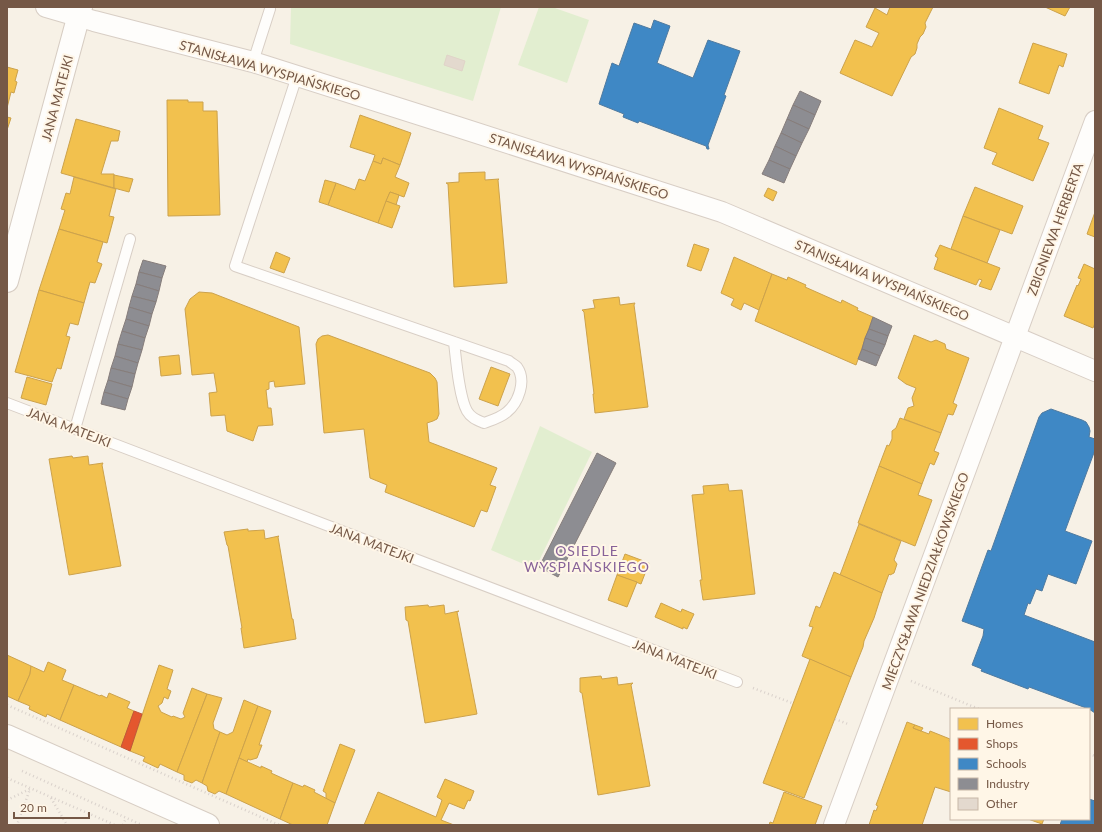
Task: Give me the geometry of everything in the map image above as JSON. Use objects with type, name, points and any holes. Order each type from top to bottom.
[{"type":"street","name":"STANISŁAWA WYSPIAŃSKIEGO","points":[[46,7],[80,12],[253,62],[473,131],[722,212],[1016,336],[1095,371]]},
{"type":"street","name":"JANA MATEJKI","points":[[7,281],[80,12]]},
{"type":"street","name":"ZBIGNIEWA HERBERTA","points":[[1016,336],[1095,121]]},
{"type":"street","name":"MIECZYSŁAWA NIEDZIAŁKOWSKIEGO","points":[[834,825],[1016,336]]},
{"type":"street","points":[[7,736],[208,825]]},
{"type":"lane","points":[[253,62],[270,9]]},
{"type":"lane","points":[[297,76],[235,266],[509,361],[516,367],[520,376],[521,384],[519,394],[513,406],[506,414],[484,424],[474,419],[467,411],[463,400],[454,342]]},
{"type":"lane","points":[[75,429],[130,239]]},
{"type":"lane","name":"JANA MATEJKI","points":[[7,403],[737,682]]},
{"type":"path","points":[[890,673],[977,708]]},
{"type":"path","points":[[737,682],[792,703]]},
{"type":"path","points":[[7,705],[278,825]]},
{"type":"path","points":[[21,770],[142,825]]},
{"type":"path","points":[[7,778],[115,825]]},
{"type":"path","points":[[7,800],[30,789]]},
{"type":"path","points":[[17,825],[30,789]]},
{"type":"path","points":[[52,798],[67,825]]},
{"type":"path","points":[[123,825],[126,818]]},
{"type":"green space","points":[[291,7],[501,7],[473,101],[290,44]]},
{"type":"green space","points":[[539,7],[552,7],[589,20],[567,83],[518,65]]},
{"type":"green space","points":[[540,426],[592,452],[535,569],[491,550]]},
{"type":"building: Homes","points":[[890,7],[933,7],[925,23],[926,27],[917,44],[915,54],[911,57],[892,96],[840,73],[855,40],[872,47],[879,33],[866,27],[875,8],[887,15]]},
{"type":"building: Homes","points":[[1045,7],[1070,7],[1065,16]]},
{"type":"building: Homes","points":[[1033,43],[1067,54],[1063,67],[1059,65],[1049,94],[1019,83]]},
{"type":"building: Homes","points":[[7,67],[18,70],[14,93],[11,92],[7,108]]},
{"type":"building: Homes","points":[[167,100],[203,102],[203,111],[217,111],[220,215],[168,216]]},
{"type":"building: Homes","points":[[999,108],[1043,126],[1038,139],[1049,143],[1033,181],[992,164],[997,153],[984,148]]},
{"type":"building: Homes","points":[[360,115],[411,133],[400,165],[383,158],[381,164],[373,161],[375,155],[350,147]]},
{"type":"building: Homes","points":[[7,117],[11,118],[7,130]]},
{"type":"building: Homes","points":[[76,119],[120,131],[118,141],[111,141],[101,174],[114,174],[114,188],[61,173]]},
{"type":"building: Homes","points":[[383,158],[400,165],[395,177],[409,183],[404,197],[390,192],[378,223],[328,205],[336,183],[355,190],[359,179],[365,181],[373,161],[381,164]]},
{"type":"building: Homes","points":[[485,172],[485,180],[499,179],[507,283],[454,287],[448,184],[446,183],[459,182],[459,173]]},
{"type":"building: Homes","points":[[114,175],[133,179],[129,192],[114,188]]},
{"type":"building: Homes","points":[[74,177],[116,189],[109,216],[114,217],[107,243],[59,229],[65,210],[61,209],[66,193],[70,194]]},
{"type":"building: Homes","points":[[325,180],[336,183],[328,205],[319,202]]},
{"type":"building: Homes","points":[[975,187],[1023,206],[1012,234],[963,216]]},
{"type":"building: Homes","points":[[768,188],[777,192],[773,201],[764,196]]},
{"type":"building: Homes","points":[[390,192],[399,195],[396,205],[386,201]]},
{"type":"building: Homes","points":[[386,201],[400,206],[392,228],[378,223]]},
{"type":"building: Homes","points":[[1095,212],[1095,237],[1087,234]]},
{"type":"building: Homes","points":[[963,216],[1000,230],[987,263],[951,249]]},
{"type":"building: Homes","points":[[59,229],[103,242],[97,262],[102,264],[95,283],[90,282],[84,303],[39,290]]},
{"type":"building: Homes","points":[[694,244],[709,249],[701,271],[687,266]]},
{"type":"building: Homes","points":[[940,245],[1000,268],[991,290],[979,286],[982,280],[979,279],[976,285],[934,269],[938,258],[935,256]]},
{"type":"building: Homes","points":[[276,252],[290,258],[284,273],[270,268]]},
{"type":"building: Homes","points":[[734,257],[772,274],[759,310],[744,303],[741,310],[731,305],[734,299],[721,293]]},
{"type":"building: Homes","points":[[1084,264],[1095,269],[1095,323],[1093,328],[1064,316],[1081,279],[1078,278]]},
{"type":"building: Homes","points":[[772,274],[787,280],[788,277],[806,285],[805,287],[841,303],[842,300],[858,308],[857,310],[873,317],[856,365],[755,321]]},
{"type":"building: Homes","points":[[39,290],[84,303],[78,325],[70,323],[66,336],[70,337],[61,369],[57,368],[52,382],[15,372]]},
{"type":"building: Homes","points":[[199,292],[212,293],[299,327],[305,384],[275,387],[274,381],[269,382],[269,389],[266,390],[268,408],[271,408],[273,425],[258,426],[253,441],[227,431],[225,415],[211,416],[209,393],[217,392],[214,373],[192,375],[185,309],[190,299]]},
{"type":"building: Homes","points":[[619,297],[620,305],[635,303],[634,305],[648,407],[595,413],[584,312],[582,310],[595,308],[593,300]]},
{"type":"building: Homes","points":[[328,335],[430,373],[435,378],[437,382],[439,414],[437,419],[427,423],[429,442],[497,468],[490,485],[496,487],[487,512],[481,510],[474,527],[385,492],[387,485],[370,478],[364,429],[324,433],[316,344],[318,339],[322,336]]},
{"type":"building: Homes","points":[[914,335],[931,342],[936,340],[945,344],[946,349],[969,358],[953,403],[957,405],[953,415],[948,414],[941,433],[904,419],[908,408],[914,406],[912,398],[916,388],[906,384],[898,378]]},
{"type":"building: Homes","points":[[179,355],[181,374],[161,376],[159,357]]},
{"type":"building: Homes","points":[[491,367],[510,374],[498,406],[479,399]]},
{"type":"building: Homes","points":[[27,377],[52,384],[46,405],[21,398]]},
{"type":"building: Homes","points":[[900,418],[941,433],[934,451],[939,453],[934,465],[930,463],[922,484],[879,466],[887,445],[889,446],[892,439],[892,431],[896,428]]},
{"type":"building: Homes","points":[[72,456],[73,458],[88,456],[89,465],[103,463],[102,465],[121,566],[69,575],[49,459]]},
{"type":"building: Homes","points":[[879,466],[922,484],[918,495],[932,500],[915,546],[858,523]]},
{"type":"building: Homes","points":[[728,484],[729,491],[742,490],[755,594],[703,600],[692,495],[704,494],[703,486]]},
{"type":"building: Homes","points":[[859,524],[901,541],[894,560],[897,564],[894,573],[889,574],[882,593],[840,575]]},
{"type":"building: Homes","points":[[248,529],[248,531],[264,530],[265,539],[279,536],[296,639],[244,648],[228,546],[224,532]]},
{"type":"building: Homes","points":[[625,554],[649,563],[641,584],[617,575]]},
{"type":"building: Homes","points":[[834,572],[882,593],[851,677],[802,656],[813,627],[809,626],[816,606],[820,608]]},
{"type":"building: Homes","points":[[617,575],[637,582],[627,607],[608,600]]},
{"type":"building: Homes","points":[[661,603],[681,612],[682,609],[694,614],[687,629],[683,627],[683,629],[655,617]]},
{"type":"building: Homes","points":[[428,605],[429,607],[444,605],[445,614],[459,611],[457,612],[477,714],[425,723],[408,621],[406,620],[405,607]]},
{"type":"building: Homes","points":[[7,655],[31,666],[30,674],[18,701],[7,696]]},
{"type":"building: Homes","points":[[810,659],[851,677],[804,798],[763,783]]},
{"type":"building: Homes","points":[[48,662],[66,670],[62,680],[74,685],[60,720],[47,714],[46,717],[29,709],[30,706],[18,701],[30,674],[31,666],[44,672]]},
{"type":"building: Homes","points":[[159,665],[173,670],[167,689],[171,691],[168,699],[164,697],[162,703],[158,706],[161,712],[181,719],[185,717],[183,713],[192,688],[207,694],[177,772],[160,764],[158,768],[143,761],[145,757],[130,751]]},
{"type":"building: Homes","points":[[601,676],[602,679],[617,677],[618,685],[633,683],[631,685],[650,786],[598,795],[582,693],[580,692],[580,678]]},
{"type":"building: Homes","points":[[74,685],[100,696],[101,695],[107,698],[109,693],[130,702],[127,708],[134,711],[121,747],[60,720]]},
{"type":"building: Homes","points":[[207,694],[222,698],[213,723],[214,729],[220,732],[202,783],[196,780],[192,783],[184,780],[184,775],[177,772]]},
{"type":"building: Homes","points":[[244,700],[258,706],[226,794],[219,791],[215,794],[208,791],[207,786],[202,783],[220,732],[227,735],[233,732]]},
{"type":"building: Homes","points":[[258,706],[271,711],[259,745],[262,745],[257,758],[250,760],[248,759],[247,762],[239,758]]},
{"type":"building: Homes","points":[[907,722],[915,725],[913,728],[929,734],[930,731],[950,739],[950,792],[935,787],[922,825],[869,825],[874,810],[876,811],[878,806],[876,805]]},
{"type":"building: Homes","points":[[915,725],[923,728],[921,731],[913,728]]},
{"type":"building: Homes","points":[[340,744],[355,750],[335,803],[326,799],[326,793],[323,791]]},
{"type":"building: Homes","points":[[239,758],[261,768],[261,766],[272,771],[271,773],[293,783],[280,819],[226,794]]},
{"type":"building: Homes","points":[[445,779],[474,791],[470,801],[468,800],[464,809],[449,803],[441,820],[454,825],[364,825],[378,792],[436,817],[442,800],[437,797]]},
{"type":"building: Homes","points":[[293,783],[303,787],[304,785],[315,790],[314,792],[335,803],[327,825],[293,825],[280,819]]},
{"type":"building: Homes","points":[[784,792],[822,806],[815,825],[769,825],[770,822],[773,823]]},
{"type":"building: Homes","points":[[1031,820],[1044,820],[1042,824]]},
{"type":"building: Shops","points":[[134,711],[142,714],[130,751],[121,747]]},
{"type":"building: Schools","points":[[654,20],[670,26],[657,63],[693,78],[708,40],[740,51],[724,95],[726,96],[708,145],[709,149],[707,149],[706,146],[639,121],[638,123],[623,117],[624,114],[599,104],[612,63],[619,66],[634,23],[651,29]]},
{"type":"building: Schools","points":[[1051,409],[1082,420],[1086,422],[1089,427],[1089,437],[1095,439],[1095,450],[1065,531],[1092,541],[1076,584],[1048,574],[1042,591],[1036,589],[1030,604],[1028,603],[1024,615],[1095,642],[1095,713],[1090,708],[1086,708],[1029,687],[1028,689],[981,671],[982,669],[972,665],[983,636],[984,629],[962,621],[988,550],[991,551],[1039,417],[1042,413]]},
{"type":"building: Schools","points":[[1090,799],[1095,801],[1095,825],[1060,825],[1062,820],[1090,820]]},
{"type":"building: Industry","points":[[800,91],[821,101],[815,115],[793,105]]},
{"type":"building: Industry","points":[[793,105],[815,115],[809,129],[787,119]]},
{"type":"building: Industry","points":[[787,119],[809,129],[802,143],[781,133]]},
{"type":"building: Industry","points":[[781,133],[802,143],[796,156],[775,146]]},
{"type":"building: Industry","points":[[775,146],[796,156],[790,169],[769,160]]},
{"type":"building: Industry","points":[[769,160],[790,169],[784,183],[762,174]]},
{"type":"building: Industry","points":[[143,260],[166,266],[162,278],[139,272]]},
{"type":"building: Industry","points":[[139,272],[162,278],[159,291],[136,284]]},
{"type":"building: Industry","points":[[136,284],[159,291],[156,302],[132,296]]},
{"type":"building: Industry","points":[[132,296],[156,302],[152,314],[129,307]]},
{"type":"building: Industry","points":[[129,307],[152,314],[149,326],[126,319]]},
{"type":"building: Industry","points":[[873,317],[892,326],[888,336],[869,329]]},
{"type":"building: Industry","points":[[126,319],[149,326],[145,338],[122,331]]},
{"type":"building: Industry","points":[[869,329],[888,336],[885,345],[865,338]]},
{"type":"building: Industry","points":[[122,331],[145,338],[142,350],[118,344]]},
{"type":"building: Industry","points":[[865,338],[885,345],[880,356],[862,349]]},
{"type":"building: Industry","points":[[118,344],[142,350],[138,363],[115,356]]},
{"type":"building: Industry","points":[[862,349],[880,356],[876,366],[858,359]]},
{"type":"building: Industry","points":[[115,356],[138,363],[135,374],[111,368]]},
{"type":"building: Industry","points":[[111,368],[135,374],[132,387],[108,380]]},
{"type":"building: Industry","points":[[108,380],[132,387],[128,399],[104,392]]},
{"type":"building: Industry","points":[[104,392],[128,399],[125,410],[101,404]]},
{"type":"building: Industry","points":[[597,453],[616,463],[558,577],[539,567]]},
{"type":"building: Other","points":[[447,55],[465,61],[462,71],[444,65]]},
{"type":"district","name":"OSIEDLE WYSPIAŃSKIEGO","points":[[587,560]]}]
